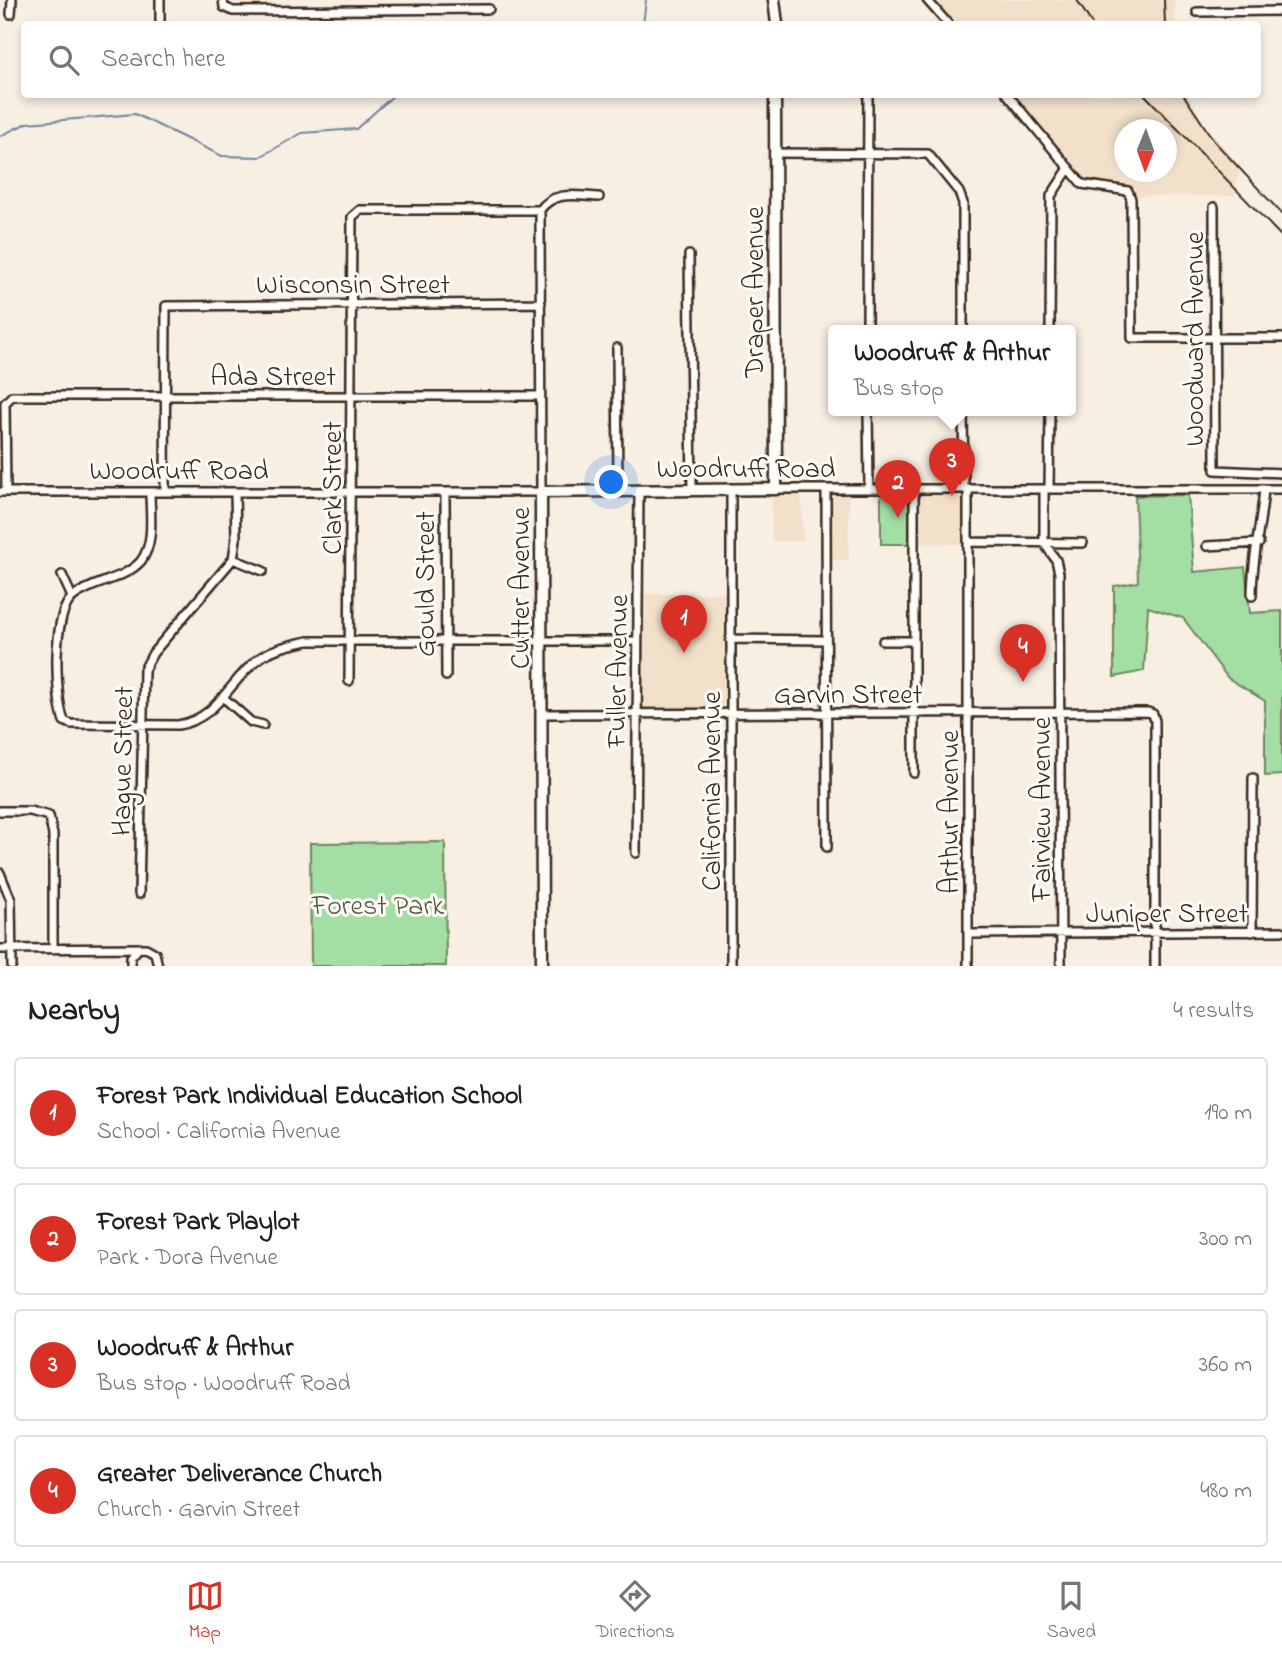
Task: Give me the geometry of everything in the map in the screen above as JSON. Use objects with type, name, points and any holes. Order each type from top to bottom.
[{"type":"street","points":[[11,14],[12,0]]},
{"type":"street","points":[[160,0],[160,21]]},
{"type":"street","points":[[445,0],[445,9]]},
{"type":"street","points":[[774,0],[776,21]]},
{"type":"street","points":[[927,0],[945,21]]},
{"type":"street","points":[[224,4],[233,11],[400,4],[445,9],[489,9]]},
{"type":"street","points":[[1197,12],[1282,11]]},
{"type":"street","name":"Draper Avenue","points":[[775,98],[776,489]]},
{"type":"street","points":[[867,98],[867,325]]},
{"type":"street","points":[[1010,98],[1082,184],[1091,188],[1121,188],[1128,191],[1132,199],[1132,338],[1282,338]]},
{"type":"street","points":[[775,153],[928,154],[959,192],[963,203],[963,325]]},
{"type":"street","points":[[1051,325],[1051,196],[1069,169]]},
{"type":"street","points":[[540,210],[548,198],[555,196],[599,197]]},
{"type":"street","name":"Woodward Avenue","points":[[1214,207],[1215,470],[1282,473]]},
{"type":"street","name":"Clark Street","points":[[349,681],[352,216],[356,212],[540,210]]},
{"type":"street","name":"Cutter Avenue","points":[[540,210],[542,966]]},
{"type":"street","points":[[689,255],[692,490]]},
{"type":"street","name":"Wisconsin Street","points":[[164,397],[166,306],[541,303]]},
{"type":"street","points":[[617,348],[618,490]]},
{"type":"street","name":"Ada Street","points":[[3,492],[7,398],[540,396]]},
{"type":"street","points":[[164,397],[165,492]]},
{"type":"street","points":[[868,416],[869,489]]},
{"type":"street","name":"Arthur Avenue","points":[[963,416],[968,542],[968,966]]},
{"type":"street","name":"Fairview Avenue","points":[[1050,416],[1044,543],[1056,560],[1059,573],[1062,710],[1061,966]]},
{"type":"street","name":"California Avenue","points":[[731,489],[731,966]]},
{"type":"street","points":[[914,489],[914,773]]},
{"type":"street","points":[[1252,596],[1252,562],[1259,543],[1264,489]]},
{"type":"street","name":"Woodruff Road","points":[[3,492],[1282,489]]},
{"type":"street","name":"Fuller Avenue","points":[[636,853],[639,490]]},
{"type":"street","points":[[826,490],[827,847]]},
{"type":"street","points":[[150,492],[150,533],[142,560],[128,571],[72,597],[59,620],[58,700],[64,721],[82,725],[142,726],[193,723],[223,698],[258,659],[279,647],[308,641],[637,641]]},
{"type":"street","points":[[235,492],[236,539],[233,559],[263,571]]},
{"type":"street","name":"Gould Street","points":[[445,492],[446,677]]},
{"type":"street","points":[[968,542],[1083,543]]},
{"type":"street","points":[[1207,546],[1259,543]]},
{"type":"street","name":"Hague Street","points":[[139,894],[142,689],[149,662],[233,559]]},
{"type":"street","points":[[62,575],[72,597]]},
{"type":"street","points":[[730,639],[826,640]]},
{"type":"street","points":[[883,641],[914,641]]},
{"type":"street","points":[[223,698],[251,722],[263,725]]},
{"type":"street","name":"Garvin Street","points":[[542,714],[969,714],[1062,710],[1153,714],[1156,750],[1154,933]]},
{"type":"street","points":[[1252,932],[1253,778]]},
{"type":"street","points":[[0,811],[30,811],[49,816],[53,835],[53,949]]},
{"type":"street","points":[[0,873],[11,900],[12,966]]},
{"type":"street","name":"Juniper Street","points":[[968,934],[1282,931]]},
{"type":"street","points":[[1154,933],[1154,966]]},
{"type":"street","points":[[0,949],[146,948],[155,953],[158,966]]},
{"type":"street","points":[[131,966],[131,957],[137,950]]},
{"type":"shaded area","points":[[929,0],[1175,0],[1175,21],[946,21]]},
{"type":"shaded area","points":[[1011,98],[1190,98],[1207,128],[1240,166],[1234,196],[1132,196],[1120,186],[1091,186],[1083,182]]},
{"type":"shaded area","points":[[771,491],[802,491],[803,541],[772,541]]},
{"type":"shaded area","points":[[823,491],[849,492],[849,560],[823,560]]},
{"type":"shaded area","points":[[965,491],[964,544],[917,544],[916,492]]},
{"type":"shaded area","points":[[729,593],[730,713],[638,713],[639,594]]},
{"type":"green space","points":[[881,492],[916,492],[917,544],[881,544]]},
{"type":"green space","points":[[1188,495],[1194,572],[1245,567],[1250,613],[1282,611],[1282,775],[1265,776],[1265,701],[1228,678],[1183,618],[1148,607],[1144,671],[1114,677],[1114,586],[1138,582],[1135,496]]},
{"type":"green space","name":"Forest Park","points":[[445,842],[446,966],[311,966],[310,843]]},
{"type":"waterway","points":[[643,21],[646,0]]},
{"type":"waterway","points":[[0,136],[27,123],[135,114],[222,156],[260,157],[302,133],[356,129],[391,98]]},
{"type":"railway","points":[[1077,0],[1090,21]]},
{"type":"railway","points":[[1164,0],[1165,21]]},
{"type":"railway","points":[[1148,98],[1282,237]]},
{"type":"railway","points":[[1186,98],[1214,141],[1282,214]]},
{"type":"place","name":"Woodruff & Arthur","points":[[952,496]]},
{"type":"place","name":"Forest Park Playlot","points":[[898,518]]},
{"type":"place","name":"Forest Park Individual Education School","points":[[684,653]]},
{"type":"place","name":"Greater Deliverance Church","points":[[1023,682]]}]
